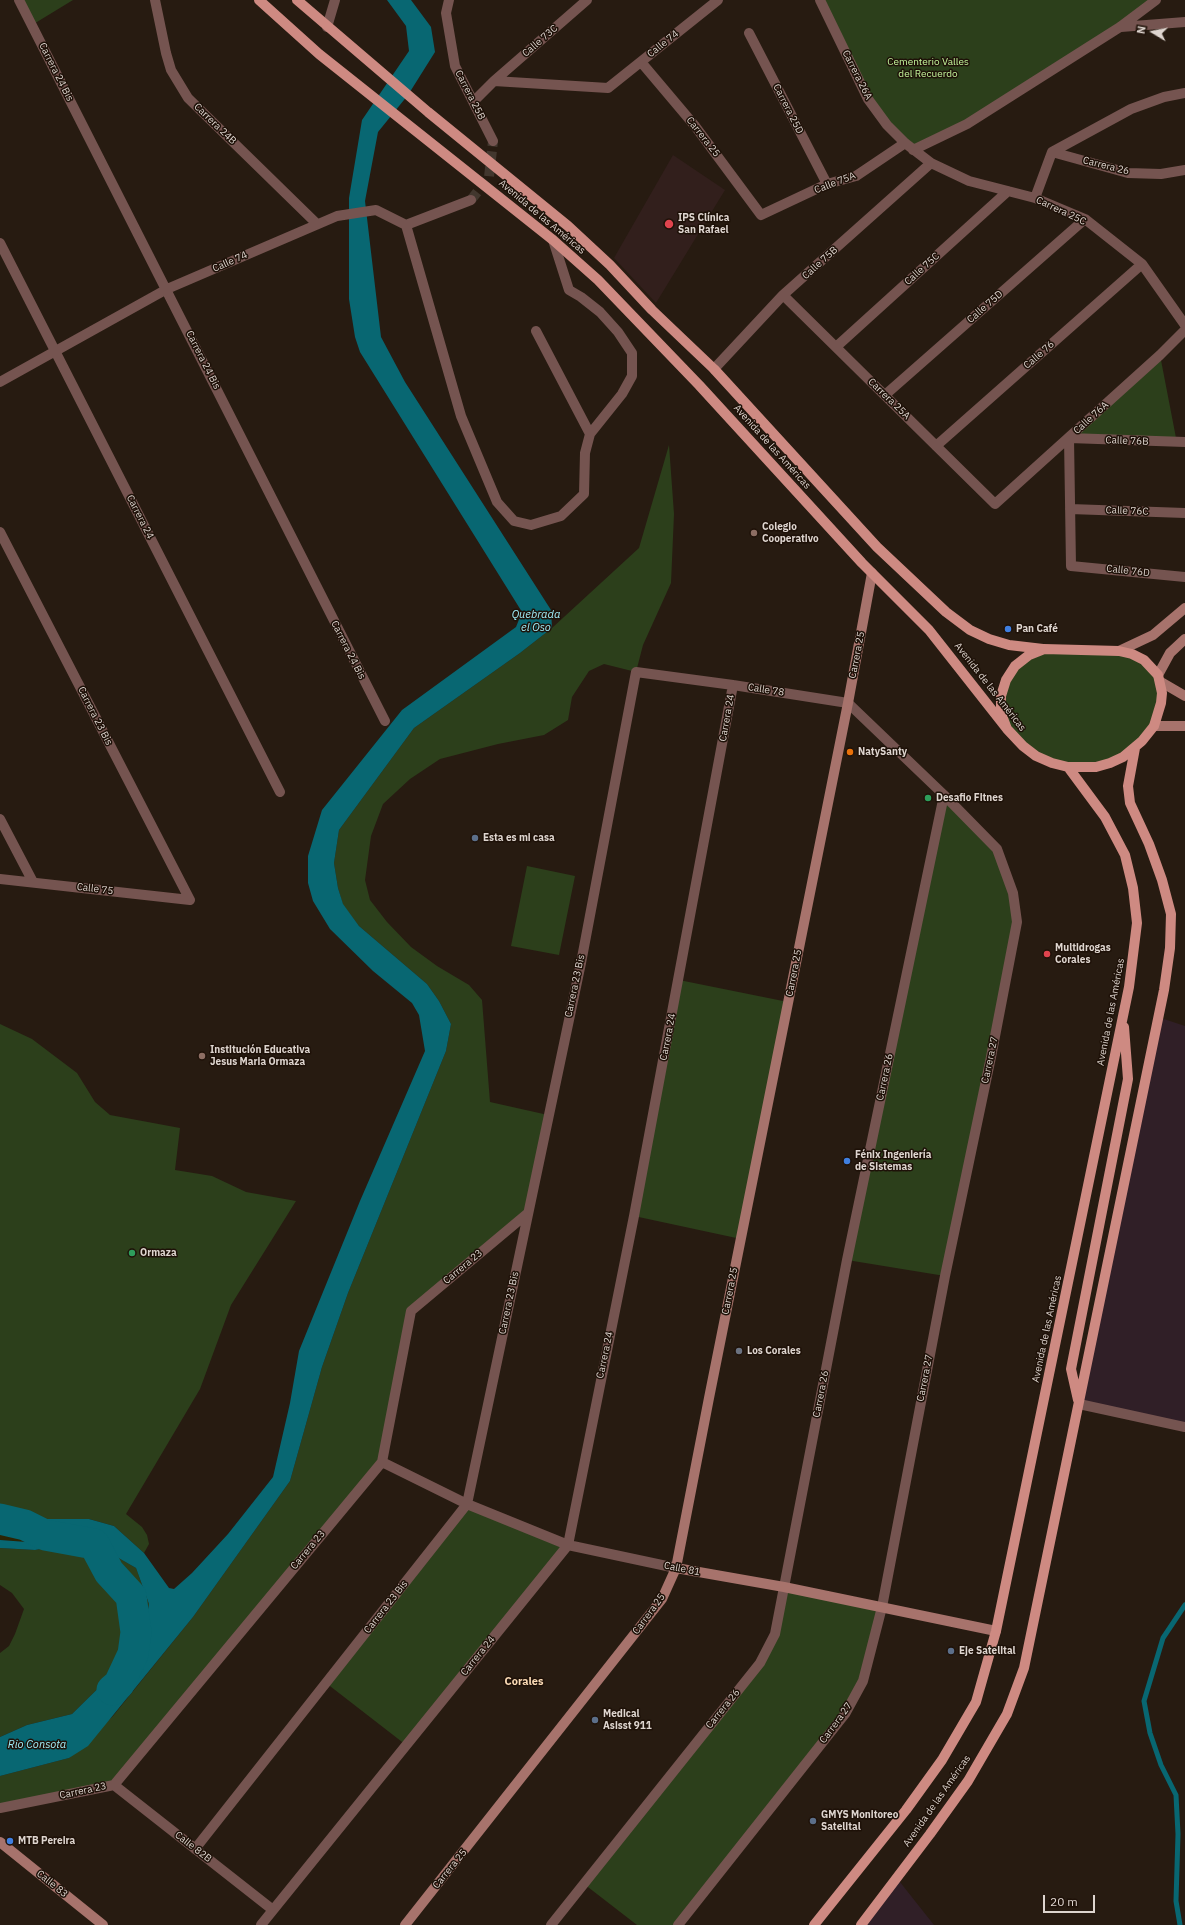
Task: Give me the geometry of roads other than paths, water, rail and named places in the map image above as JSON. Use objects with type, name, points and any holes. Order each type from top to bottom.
[{"type":"main road","name":"Avenida de las Américas","points":[[260,0],[319,54],[553,240],[598,280],[683,369],[872,573],[929,630],[1007,729],[1023,746],[1036,756],[1052,763],[1068,767],[1105,817],[1125,855],[1133,888],[1137,923],[1124,1014],[996,1631],[976,1702],[942,1760],[906,1810],[814,1925]]},
{"type":"main road","name":"Avenida de las Américas","points":[[297,0],[428,112],[568,226],[610,265],[652,310],[714,369],[877,547],[946,612],[970,630],[989,639],[1010,645],[1044,649],[1119,651],[1132,654],[1144,660],[1160,678]]},
{"type":"main road","points":[[1007,729],[1001,713],[1001,696],[1006,680],[1020,662],[1029,655],[1044,649]]},
{"type":"main road","points":[[1068,767],[1082,768],[1110,763],[1123,757],[1135,748],[1154,726],[1161,703],[1160,678]]},
{"type":"main road","name":"Avenida de las Américas","points":[[861,1925],[964,1787],[1007,1714],[1024,1668],[1164,990],[1170,948],[1171,914],[1162,880],[1149,844],[1130,803],[1128,786],[1135,748]]},
{"type":"main road","points":[[1079,1404],[1071,1369],[1128,1079],[1124,1014]]},
{"type":"street","name":"Carrera 24 Bis","points":[[19,0],[167,289],[384,721]]},
{"type":"street","name":"Carrera 24B","points":[[155,0],[167,58],[171,70],[185,93],[317,224]]},
{"type":"street","points":[[327,27],[335,0]]},
{"type":"street","name":"Carrera 25B","points":[[450,0],[446,13],[456,66],[493,141]]},
{"type":"street","name":"Calle 73C","points":[[474,101],[494,81],[587,0]]},
{"type":"street","name":"Calle 74","points":[[494,81],[608,88],[718,0]]},
{"type":"street","name":"Carrera 26A","points":[[820,0],[868,99],[887,125],[905,143]]},
{"type":"street","points":[[913,150],[967,124],[1120,27],[1156,0]]},
{"type":"street","points":[[1120,27],[1185,22]]},
{"type":"street","name":"Carrera 25D","points":[[749,33],[827,184]]},
{"type":"street","name":"Carrera 25","points":[[641,62],[695,126],[761,215]]},
{"type":"street","points":[[1035,198],[1052,152],[1131,109],[1164,97],[1185,93]]},
{"type":"street","name":"Carrera 25C","points":[[905,143],[931,163],[969,181],[1035,198],[1085,219],[1142,264],[1185,325]]},
{"type":"street","name":"Calle 75A","points":[[761,215],[827,184],[856,176],[905,143]]},
{"type":"street","name":"Carrera 26","points":[[1052,152],[1128,173],[1161,174],[1185,170]]},
{"type":"street","name":"Calle 75B","points":[[714,369],[783,295],[931,163]]},
{"type":"street","name":"Calle 75C","points":[[836,347],[1008,190]]},
{"type":"street","points":[[471,200],[406,224],[461,416],[497,502],[514,522],[531,525],[561,516],[584,494],[585,453],[590,434],[622,394],[632,376],[632,353],[618,332],[600,312],[581,297],[569,290],[553,240]]},
{"type":"street","name":"Calle 74","points":[[0,382],[167,289],[337,216],[376,210],[406,224]]},
{"type":"street","name":"Calle 75D","points":[[885,395],[1085,219]]},
{"type":"street","name":"Carrera 24","points":[[0,243],[280,792]]},
{"type":"street","name":"Calle 76","points":[[936,446],[1142,264]]},
{"type":"street","name":"Carrera 25A","points":[[783,295],[995,504]]},
{"type":"street","name":"Calle 76A","points":[[995,504],[1069,438],[1185,330]]},
{"type":"street","points":[[536,331],[590,434]]},
{"type":"street","points":[[1069,438],[1070,509]]},
{"type":"street","name":"Calle 76B","points":[[1069,438],[1185,442]]},
{"type":"street","name":"Calle 76C","points":[[1070,509],[1185,513]]},
{"type":"street","name":"Calle 76D","points":[[1070,509],[1070,566],[1185,577]]},
{"type":"street","name":"Carrera 23 Bis","points":[[0,532],[190,900]]},
{"type":"street","name":"Carrera 25","points":[[405,1925],[662,1599],[676,1568],[716,1360],[848,703],[872,573]]},
{"type":"street","points":[[1119,651],[1153,635],[1185,608]]},
{"type":"street","points":[[1185,639],[1170,653],[1160,678],[1185,696]]},
{"type":"street","name":"Carrera 23 Bis","points":[[195,1849],[466,1504],[581,962],[636,672]]},
{"type":"street","name":"Calle 78","points":[[636,672],[848,703]]},
{"type":"street","name":"Carrera 24","points":[[261,1925],[568,1545],[636,1201],[733,685]]},
{"type":"street","name":"Carrera 27","points":[[678,1925],[845,1714],[863,1681],[882,1607],[945,1276],[997,1027],[1016,922],[1013,893],[996,849],[944,795],[848,703]]},
{"type":"street","points":[[1154,726],[1185,726]]},
{"type":"street","name":"Carrera 26","points":[[551,1925],[760,1663],[775,1634],[847,1260],[944,795]]},
{"type":"street","points":[[0,819],[32,882]]},
{"type":"street","name":"Calle 75","points":[[0,879],[190,900]]},
{"type":"street","name":"Carrera 23","points":[[0,1808],[114,1785],[382,1462],[411,1311],[528,1213]]},
{"type":"street","points":[[1079,1404],[1185,1426]]},
{"type":"street","name":"Calle 81","points":[[382,1462],[466,1504],[568,1545],[676,1568],[784,1587],[996,1631]]},
{"type":"street","name":"Calle 82B","points":[[114,1785],[273,1910]]},
{"type":"street","name":"Calle 83","points":[[0,1842],[103,1925]]},
{"type":"water","name":"Quebrada el Oso","points":[[387,0],[411,0],[431,27],[435,52],[408,95],[378,132],[365,201],[381,337],[405,382],[551,610],[552,628],[520,653],[414,728],[339,830],[334,863],[338,888],[343,904],[359,926],[427,984],[439,1001],[451,1024],[446,1051],[348,1293],[322,1367],[290,1481],[193,1617],[88,1746],[69,1758],[0,1776],[0,1737],[27,1725],[72,1714],[133,1654],[143,1636],[149,1604],[136,1568],[94,1544],[78,1542],[35,1550],[0,1548],[0,1540],[27,1542],[45,1535],[25,1525],[0,1519],[0,1512],[44,1519],[89,1519],[114,1526],[144,1553],[169,1588],[174,1589],[192,1573],[228,1534],[273,1477],[290,1403],[299,1351],[360,1201],[425,1051],[419,1015],[412,1003],[373,971],[330,929],[313,901],[308,883],[308,856],[322,810],[402,710],[516,627],[522,612],[360,352],[355,337],[349,299],[349,198],[362,120],[409,51],[406,26]]},
{"type":"waterway","points":[[0,1519],[25,1525],[45,1535],[94,1544],[109,1572],[131,1596],[136,1632],[133,1654],[119,1684],[112,1690]]},
{"type":"waterway","points":[[1180,1925],[1176,1901],[1178,1834],[1176,1795],[1161,1765],[1150,1733],[1144,1701],[1163,1638],[1185,1605]]},
{"type":"tunnel","points":[[471,200],[489,177],[493,141]]},
{"type":"place","name":"IPS Clínica San Rafael","points":[[669,224]]},
{"type":"place","name":"Colegio Cooperativo","points":[[754,533]]},
{"type":"place","name":"Pan Café","points":[[1008,629]]},
{"type":"place","name":"NatySanty","points":[[850,752]]},
{"type":"place","name":"Desafio Fitnes","points":[[928,798]]},
{"type":"place","name":"Esta es mi casa","points":[[475,838]]},
{"type":"place","name":"Multidrogas Corales","points":[[1047,954]]},
{"type":"place","name":"Institución Educativa Jesus Maria Ormaza","points":[[202,1056]]},
{"type":"place","name":"Fénix Ingeniería de Sistemas","points":[[847,1161]]},
{"type":"place","name":"Ormaza","points":[[132,1253]]},
{"type":"place","name":"Los Corales","points":[[739,1351]]},
{"type":"place","name":"Eje Satelital","points":[[951,1651]]},
{"type":"place","name":"Medical Asisst 911","points":[[595,1720]]},
{"type":"place","name":"GMYS Monitoreo Satelital","points":[[813,1821]]},
{"type":"place","name":"MTB Pereira","points":[[10,1841]]},
{"type":"district","name":"Corales","points":[[524,1682]]},
{"type":"park label","name":"Cementerio Valles del Recuerdo","points":[[928,68]]},
{"type":"water label","name":"Rio Consota","points":[[37,1745]]}]
